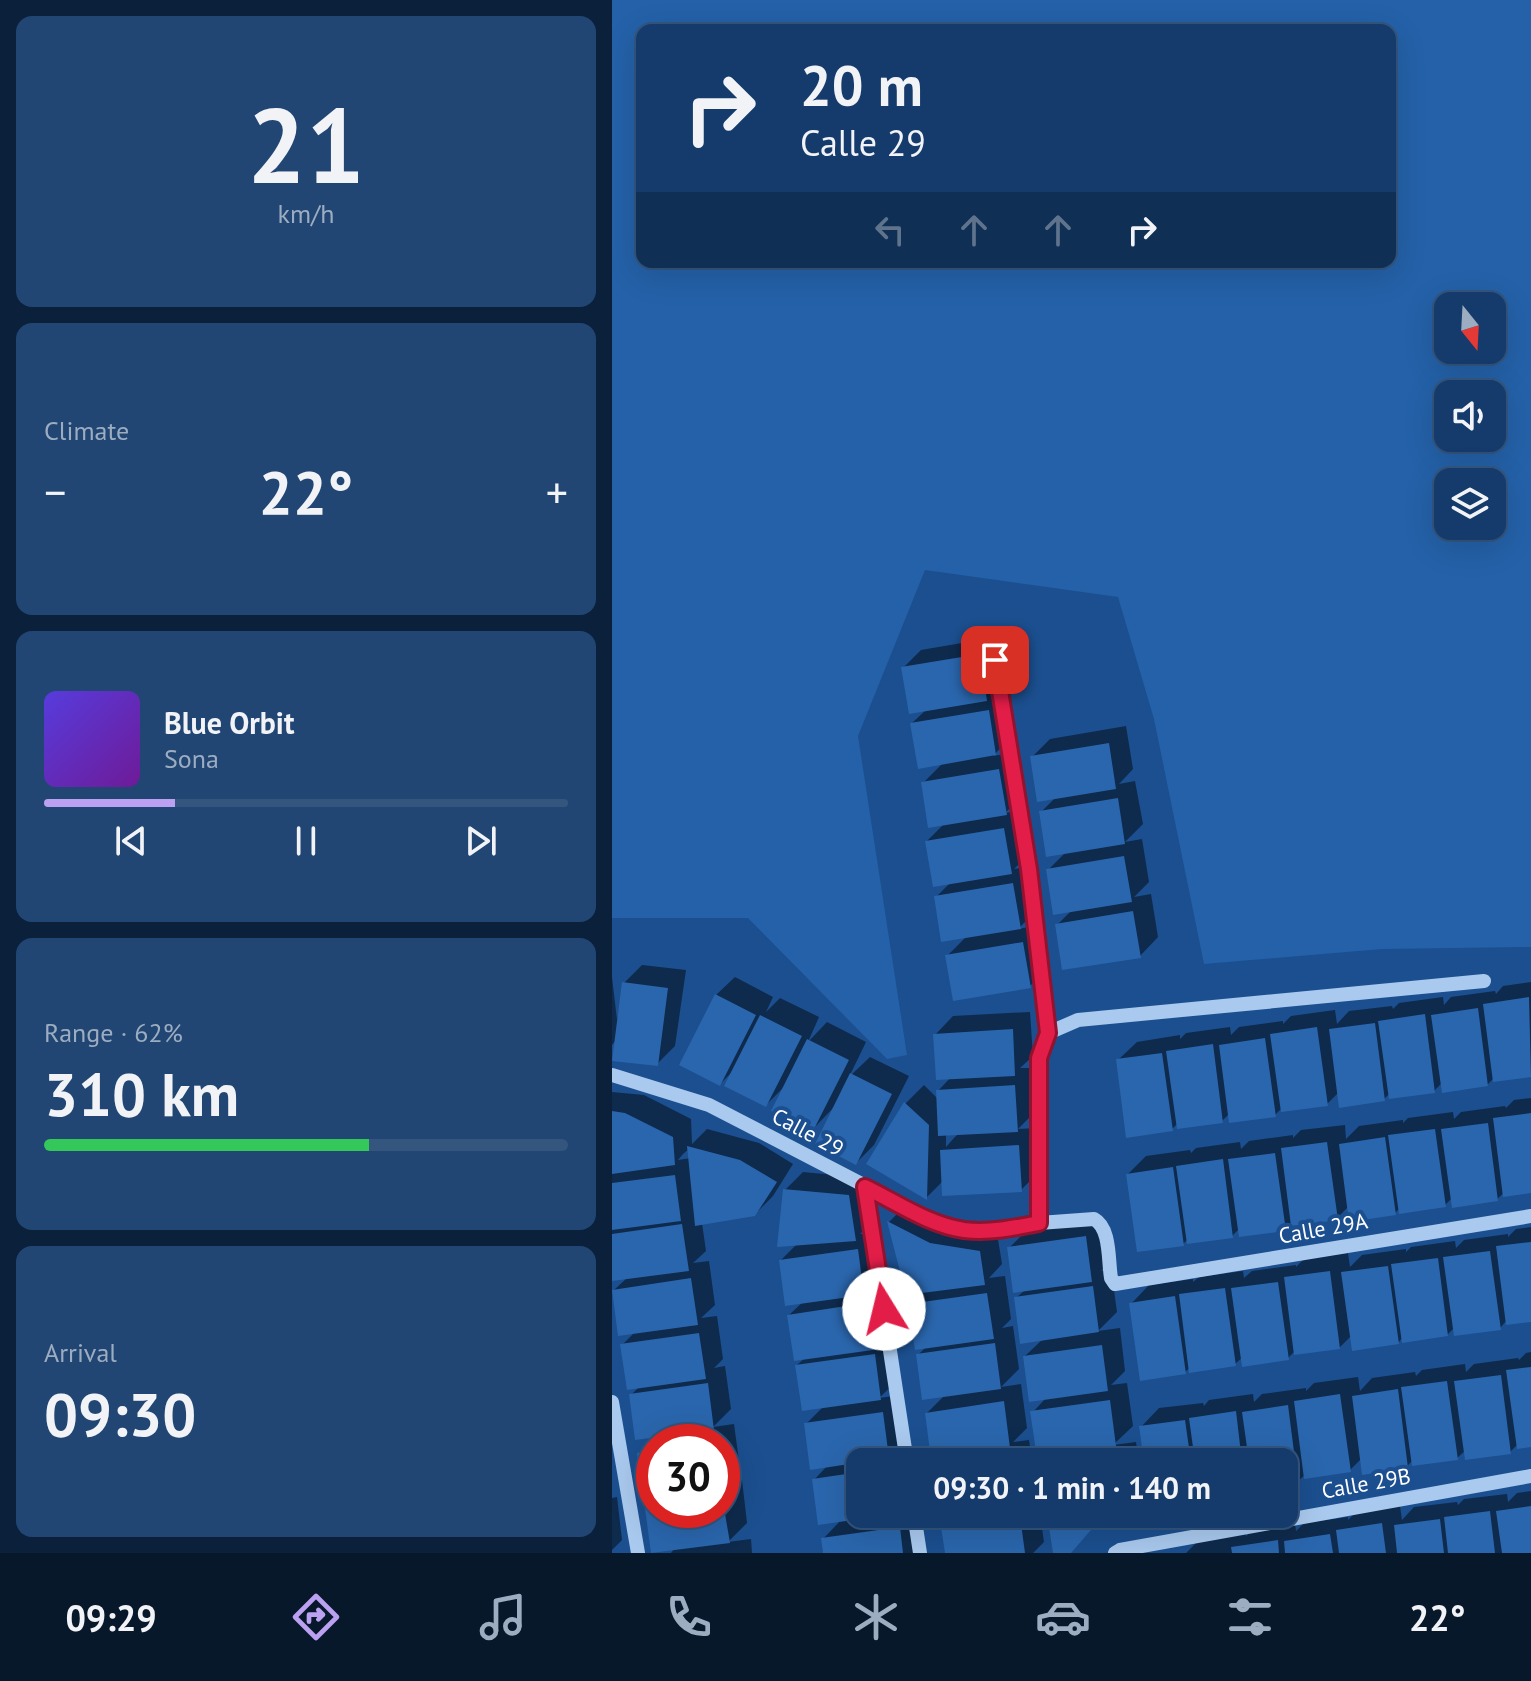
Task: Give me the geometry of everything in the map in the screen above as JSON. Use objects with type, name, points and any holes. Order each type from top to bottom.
[{"type":"street","points":[[995,660],[1029,869],[1048,1033],[1039,1058],[1039,1223]]},
{"type":"street","points":[[1048,1033],[1078,1020],[1484,981]]},
{"type":"street","name":"Calle 29","points":[[612,1075],[709,1105],[931,1220],[962,1230],[997,1231],[1039,1223],[1094,1219],[1105,1230],[1111,1278],[1115,1284],[1122,1284]]},
{"type":"street","points":[[865,1187],[905,1448]]},
{"type":"street","name":"Calle 29A","points":[[1122,1284],[1531,1216]]},
{"type":"street","points":[[612,1402],[638,1553]]},
{"type":"street","name":"Calle 29B","points":[[1115,1553],[1531,1476]]},
{"type":"street","points":[[916,1528],[920,1553]]},
{"type":"shaded area","points":[[612,0],[1531,0],[1531,947],[1382,949],[1204,964],[1154,719],[1118,597],[925,570],[858,736],[907,1055],[887,1059],[748,918],[612,918]]},
{"type":"building","points":[[980,654],[987,701],[909,714],[901,667]]},
{"type":"building","points":[[989,710],[996,755],[918,769],[910,723]]},
{"type":"building","points":[[1109,743],[1116,789],[1037,802],[1030,756]]},
{"type":"building","points":[[999,769],[1007,815],[928,828],[921,782]]},
{"type":"building","points":[[1118,798],[1125,844],[1046,857],[1039,811]]},
{"type":"building","points":[[1004,828],[1012,874],[933,887],[925,841]]},
{"type":"building","points":[[1124,856],[1132,902],[1053,915],[1046,869]]},
{"type":"building","points":[[1013,883],[1021,929],[941,942],[934,896]]},
{"type":"building","points":[[1133,911],[1141,958],[1062,970],[1055,924]]},
{"type":"building","points":[[1023,942],[1031,988],[953,1001],[945,955]]},
{"type":"building","points":[[622,982],[668,988],[658,1066],[612,1061]]},
{"type":"building","points":[[715,994],[756,1015],[720,1086],[679,1065]]},
{"type":"building","points":[[1529,997],[1531,1077],[1493,1082],[1483,1004]]},
{"type":"building","points":[[1478,1008],[1488,1086],[1442,1093],[1431,1015]]},
{"type":"building","points":[[1425,1014],[1435,1093],[1389,1099],[1378,1021]]},
{"type":"building","points":[[760,1015],[802,1036],[766,1107],[724,1086]]},
{"type":"building","points":[[1375,1023],[1385,1101],[1339,1108],[1329,1029]]},
{"type":"building","points":[[1317,1027],[1328,1106],[1281,1112],[1270,1034]]},
{"type":"building","points":[[1013,1029],[1015,1076],[936,1080],[933,1034]]},
{"type":"building","points":[[1265,1038],[1276,1117],[1229,1123],[1219,1045]]},
{"type":"building","points":[[807,1039],[849,1060],[813,1131],[771,1111]]},
{"type":"building","points":[[1213,1044],[1223,1123],[1177,1129],[1166,1051]]},
{"type":"building","points":[[1162,1053],[1173,1131],[1126,1138],[1116,1059]]},
{"type":"building","points":[[850,1073],[892,1094],[856,1165],[815,1144]]},
{"type":"building","points":[[1015,1085],[1018,1132],[938,1136],[936,1090]]},
{"type":"building","points":[[904,1102],[929,1125],[927,1200],[866,1164]]},
{"type":"building","points":[[612,1111],[625,1113],[673,1137],[675,1165],[612,1174]]},
{"type":"building","points":[[1531,1113],[1531,1193],[1503,1197],[1493,1118]]},
{"type":"building","points":[[1488,1123],[1498,1201],[1452,1208],[1441,1129]]},
{"type":"building","points":[[1435,1129],[1446,1207],[1399,1214],[1388,1135]]},
{"type":"building","points":[[1385,1137],[1396,1215],[1349,1222],[1339,1144]]},
{"type":"building","points":[[1327,1142],[1338,1220],[1291,1226],[1281,1148]]},
{"type":"building","points":[[1019,1145],[1022,1192],[942,1196],[940,1150]]},
{"type":"building","points":[[687,1146],[740,1160],[777,1182],[755,1216],[695,1226]]},
{"type":"building","points":[[1275,1153],[1286,1231],[1239,1237],[1228,1159]]},
{"type":"building","points":[[1223,1159],[1233,1238],[1187,1244],[1176,1166]]},
{"type":"building","points":[[1173,1167],[1184,1246],[1137,1252],[1126,1174]]},
{"type":"building","points":[[675,1175],[681,1221],[612,1230],[612,1183]]},
{"type":"building","points":[[783,1189],[849,1195],[856,1241],[777,1247]]},
{"type":"building","points":[[887,1221],[930,1243],[980,1251],[985,1285],[906,1295]]},
{"type":"building","points":[[682,1224],[689,1271],[612,1281],[612,1234]]},
{"type":"building","points":[[1086,1236],[1092,1282],[1013,1293],[1007,1247]]},
{"type":"building","points":[[1531,1242],[1531,1322],[1506,1325],[1496,1246]]},
{"type":"building","points":[[858,1249],[864,1295],[785,1306],[779,1260]]},
{"type":"building","points":[[1490,1251],[1501,1330],[1454,1336],[1443,1257]]},
{"type":"building","points":[[1438,1258],[1448,1336],[1402,1343],[1391,1264]]},
{"type":"building","points":[[1388,1266],[1399,1344],[1352,1351],[1341,1272]]},
{"type":"building","points":[[1330,1271],[1340,1349],[1294,1355],[1284,1277]]},
{"type":"building","points":[[691,1278],[698,1325],[618,1336],[612,1290]]},
{"type":"building","points":[[1278,1282],[1289,1360],[1242,1367],[1231,1288]]},
{"type":"building","points":[[1093,1286],[1099,1332],[1020,1344],[1014,1297]]},
{"type":"building","points":[[1225,1288],[1236,1366],[1189,1373],[1179,1294]]},
{"type":"building","points":[[987,1293],[994,1339],[915,1350],[908,1304]]},
{"type":"building","points":[[1175,1296],[1186,1374],[1140,1381],[1129,1303]]},
{"type":"building","points":[[866,1303],[873,1350],[794,1361],[787,1315]]},
{"type":"building","points":[[699,1333],[706,1379],[627,1390],[620,1344]]},
{"type":"building","points":[[995,1343],[1001,1389],[922,1400],[916,1354]]},
{"type":"building","points":[[1102,1345],[1108,1391],[1029,1402],[1023,1356]]},
{"type":"building","points":[[875,1354],[881,1400],[802,1411],[795,1365]]},
{"type":"building","points":[[1531,1367],[1531,1447],[1517,1449],[1506,1370]]},
{"type":"building","points":[[1501,1375],[1511,1454],[1465,1460],[1454,1381]]},
{"type":"building","points":[[1447,1381],[1458,1460],[1412,1466],[1401,1387]]},
{"type":"building","points":[[708,1383],[713,1424],[636,1424],[635,1440],[629,1394]]},
{"type":"building","points":[[1398,1389],[1408,1468],[1362,1475],[1352,1396]]},
{"type":"building","points":[[1340,1394],[1351,1472],[1304,1479],[1294,1401]]},
{"type":"building","points":[[1110,1400],[1116,1446],[1036,1448],[1030,1411]]},
{"type":"building","points":[[1004,1401],[1010,1448],[930,1448],[925,1413]]},
{"type":"building","points":[[1288,1405],[1294,1448],[1247,1448],[1242,1412]]},
{"type":"building","points":[[1236,1411],[1240,1448],[1193,1448],[1189,1418]]},
{"type":"building","points":[[883,1412],[888,1448],[846,1448],[846,1465],[810,1470],[804,1423]]},
{"type":"building","points":[[1185,1420],[1189,1448],[1142,1448],[1139,1426]]},
{"type":"building","points":[[846,1474],[846,1521],[818,1525],[812,1479]]},
{"type":"building","points":[[1531,1506],[1531,1553],[1502,1553],[1496,1511]]},
{"type":"building","points":[[1490,1511],[1495,1553],[1448,1553],[1444,1517]]},
{"type":"building","points":[[1440,1519],[1444,1553],[1397,1553],[1394,1525]]},
{"type":"building","points":[[1382,1523],[1386,1553],[1339,1553],[1336,1530]]},
{"type":"building","points":[[648,1528],[727,1528],[730,1543],[651,1553]]},
{"type":"building","points":[[900,1528],[903,1553],[823,1553],[821,1538]]},
{"type":"building","points":[[941,1528],[1022,1528],[1025,1553],[945,1553]]},
{"type":"building","points":[[1049,1528],[1094,1528],[1071,1553],[1053,1553]]},
{"type":"building","points":[[1330,1534],[1333,1553],[1285,1553],[1284,1541]]},
{"type":"building","points":[[1278,1540],[1279,1553],[1232,1553],[1231,1547]]},
{"type":"route","points":[[884,1309],[865,1187],[931,1220],[962,1230],[997,1231],[1039,1223],[1039,1058],[1048,1033],[1029,869],[995,660]]}]
